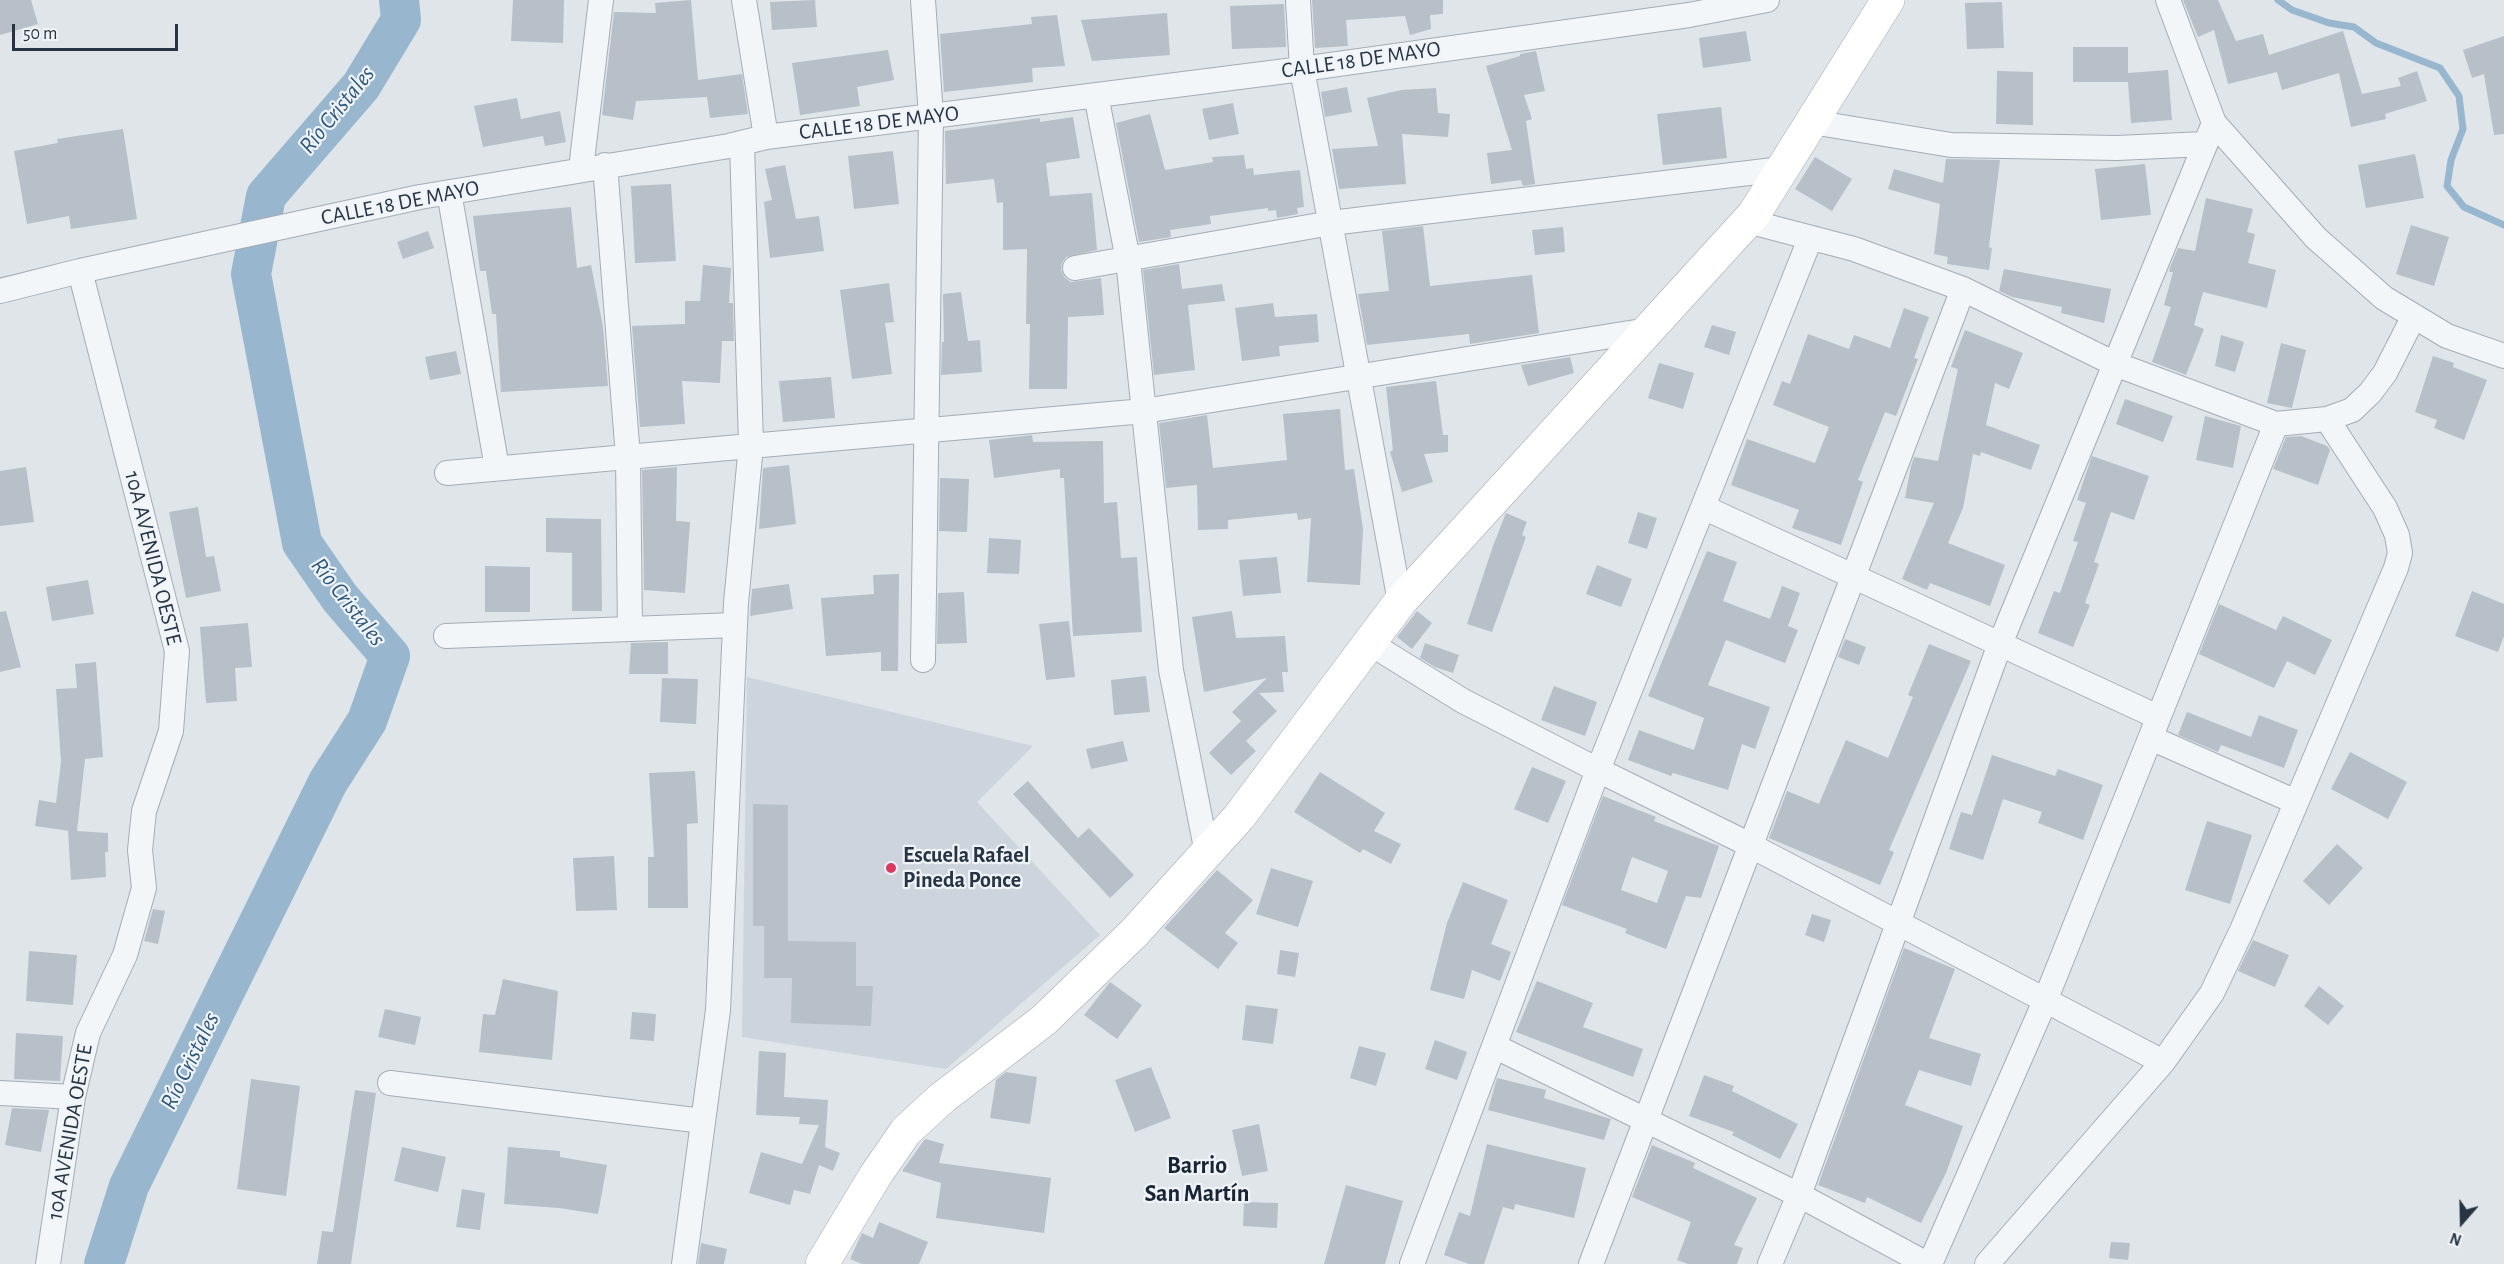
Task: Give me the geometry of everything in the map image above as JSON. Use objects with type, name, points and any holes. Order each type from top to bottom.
[{"type":"street","points":[[601,0],[593,167],[628,457],[630,629]]},
{"type":"street","points":[[744,0],[766,137]]},
{"type":"street","points":[[923,0],[931,116],[923,660]]},
{"type":"street","points":[[1298,0],[1302,69],[1400,602]]},
{"type":"street","name":"CALLE 18 DE MAYO","points":[[0,291],[80,271],[449,192],[742,143],[766,137],[1302,69],[1688,8],[1767,0]]},
{"type":"street","points":[[822,1264],[875,1176],[906,1131],[942,1098],[1044,1020],[1134,933],[1239,817],[1371,644],[1400,602],[1747,222],[1888,0]]},
{"type":"street","points":[[2168,0],[2209,133],[2316,238],[2384,298],[2447,336],[2504,356]]},
{"type":"street","points":[[1096,95],[1128,260],[1171,670],[1207,853]]},
{"type":"street","points":[[1812,122],[1951,145],[2117,148],[2209,133]]},
{"type":"street","points":[[1770,1264],[1799,1195],[2000,644],[2209,133]]},
{"type":"street","points":[[684,1264],[718,1010],[735,626],[751,445],[742,143]]},
{"type":"street","points":[[1075,268],[1332,223],[1782,169]]},
{"type":"street","points":[[449,192],[497,468]]},
{"type":"street","points":[[1747,222],[1854,249],[1963,290],[2115,364],[2276,424],[2327,419],[2352,410],[2370,393],[2385,373],[2414,316]]},
{"type":"street","points":[[1412,1264],[1598,770],[1810,238]]},
{"type":"street","name":"10A AVENIDA OESTE","points":[[48,1264],[73,1097],[88,1033],[125,955],[144,888],[140,850],[144,811],[171,731],[177,651],[80,271]]},
{"type":"street","points":[[1591,1264],[1963,290]]},
{"type":"street","points":[[447,473],[1144,411],[1648,330]]},
{"type":"street","points":[[1986,1264],[2163,1062],[2212,993],[2242,930],[2396,568],[2400,553],[2397,535],[2385,508],[2327,419]]},
{"type":"street","points":[[1494,1046],[1799,1195],[1929,1264],[2045,1001],[2276,424]]},
{"type":"street","points":[[1703,507],[2000,644],[2296,802]]},
{"type":"street","points":[[446,636],[735,626]]},
{"type":"street","points":[[1371,644],[1463,702],[1750,846],[2163,1062]]},
{"type":"street","points":[[390,1083],[703,1121]]},
{"type":"street","points":[[0,1093],[73,1097]]},
{"type":"shaded area","name":"Escuela Rafael Pineda Ponce","points":[[747,677],[1033,746],[977,802],[1100,935],[946,1069],[742,1037]]},
{"type":"building","points":[[0,0],[31,0],[38,24],[0,35]]},
{"type":"building","points":[[513,0],[564,0],[563,43],[511,41]]},
{"type":"building","points":[[691,0],[698,80],[742,74],[748,114],[710,118],[707,97],[636,101],[633,120],[602,115],[614,12],[656,13],[655,3]]},
{"type":"building","points":[[815,0],[817,27],[772,30],[770,2]]},
{"type":"building","points":[[1312,0],[1443,0],[1443,14],[1430,15],[1431,29],[1410,35],[1405,16],[1346,20],[1348,46],[1315,48]]},
{"type":"building","points":[[2183,0],[2218,0],[2236,41],[2263,34],[2269,55],[2343,31],[2362,94],[2401,86],[2398,78],[2417,71],[2427,101],[2385,114],[2386,119],[2351,127],[2339,73],[2282,90],[2277,72],[2228,84],[2214,30],[2198,37]]},
{"type":"building","points":[[2002,2],[2004,48],[1967,49],[1965,3]]},
{"type":"building","points":[[1284,4],[1286,47],[1232,49],[1230,6]]},
{"type":"building","points":[[1167,13],[1170,55],[1092,61],[1081,20]]},
{"type":"building","points":[[1057,15],[1065,66],[1032,68],[1033,82],[944,92],[940,34],[1032,24],[1031,17]]},
{"type":"building","points":[[1746,31],[1751,61],[1703,68],[1699,38]]},
{"type":"building","points":[[2504,36],[2504,134],[2494,135],[2484,74],[2472,78],[2463,50]]},
{"type":"building","points":[[2073,47],[2128,47],[2128,73],[2168,70],[2172,120],[2131,123],[2128,82],[2073,82]]},
{"type":"building","points":[[888,50],[894,80],[857,87],[860,106],[800,115],[792,63]]},
{"type":"building","points":[[1536,51],[1545,91],[1524,95],[1532,119],[1526,121],[1535,184],[1523,186],[1521,180],[1491,184],[1487,153],[1512,150],[1486,66]]},
{"type":"building","points":[[1997,71],[2033,72],[2033,125],[1996,124]]},
{"type":"building","points":[[1347,87],[1352,112],[1325,117],[1321,92]]},
{"type":"building","points":[[1436,88],[1438,113],[1450,114],[1448,137],[1402,134],[1406,184],[1339,189],[1332,149],[1378,146],[1367,98],[1401,90]]},
{"type":"building","points":[[517,98],[521,119],[560,111],[566,142],[545,146],[543,136],[483,147],[474,106]]},
{"type":"building","points":[[1233,103],[1239,134],[1209,140],[1202,109]]},
{"type":"building","points":[[1721,107],[1727,158],[1663,165],[1657,114]]},
{"type":"building","points":[[1150,114],[1165,170],[1213,162],[1212,157],[1244,155],[1246,169],[1253,168],[1254,175],[1300,170],[1304,207],[1297,208],[1298,214],[1277,218],[1276,210],[1268,211],[1268,208],[1210,216],[1211,224],[1170,230],[1171,237],[1139,242],[1116,123]]},
{"type":"building","points":[[1073,117],[1080,158],[1046,163],[1050,196],[1092,193],[1097,250],[1066,257],[1061,270],[1065,278],[1071,282],[1101,278],[1104,315],[1068,317],[1067,389],[1029,389],[1030,324],[1026,324],[1027,249],[1003,250],[1003,202],[997,203],[994,179],[946,184],[945,131],[1040,118],[1040,122]]},
{"type":"building","points":[[123,129],[137,219],[71,229],[69,216],[27,224],[14,151],[58,143],[57,139]]},
{"type":"building","points":[[893,151],[899,204],[854,209],[848,156]]},
{"type":"building","points":[[2415,154],[2424,198],[2366,208],[2358,165]]},
{"type":"building","points":[[1815,157],[1852,179],[1832,211],[1795,189]]},
{"type":"building","points":[[1946,159],[2000,160],[1989,247],[1992,248],[1989,270],[1947,264],[1948,257],[1934,254],[1940,204],[1888,189],[1894,169],[1943,183]]},
{"type":"building","points":[[2145,164],[2151,215],[2101,220],[2095,169]]},
{"type":"building","points":[[785,165],[796,219],[819,216],[824,251],[770,258],[764,202],[772,200],[765,169]]},
{"type":"building","points":[[671,184],[676,261],[635,263],[631,186]]},
{"type":"building","points":[[2206,198],[2253,209],[2247,232],[2255,234],[2248,263],[2276,270],[2267,308],[2203,292],[2194,325],[2204,329],[2186,375],[2152,362],[2171,307],[2164,305],[2173,272],[2169,272],[2170,267],[2178,248],[2195,251]]},
{"type":"building","points":[[571,207],[577,268],[591,265],[603,327],[608,386],[501,392],[496,314],[492,314],[486,271],[480,271],[473,216]]},
{"type":"building","points":[[2411,225],[2449,237],[2434,286],[2396,274]]},
{"type":"building","points":[[1423,226],[1430,286],[1532,275],[1539,333],[1470,344],[1469,334],[1367,345],[1358,294],[1389,291],[1382,231]]},
{"type":"building","points":[[1563,227],[1565,252],[1535,255],[1532,230]]},
{"type":"building","points":[[428,231],[434,248],[403,259],[397,242]]},
{"type":"building","points":[[1179,264],[1182,289],[1222,284],[1225,301],[1188,305],[1195,370],[1154,375],[1143,270]]},
{"type":"building","points":[[703,265],[731,268],[729,303],[733,303],[734,341],[722,341],[720,383],[682,381],[685,424],[640,427],[632,326],[685,324],[685,301],[700,301]]},
{"type":"building","points":[[2004,269],[2111,289],[2104,323],[2061,313],[2062,307],[2012,297],[1999,291]]},
{"type":"building","points":[[889,283],[894,322],[885,323],[892,374],[852,379],[840,290]]},
{"type":"building","points":[[961,292],[968,341],[980,340],[982,372],[941,375],[942,342],[944,342],[943,294]]},
{"type":"building","points":[[1273,303],[1275,317],[1317,314],[1319,342],[1279,346],[1280,356],[1242,361],[1235,308]]},
{"type":"building","points":[[1904,308],[1929,317],[1914,358],[1918,359],[1896,416],[1885,412],[1858,480],[1863,482],[1841,545],[1792,528],[1799,510],[1731,485],[1747,439],[1815,463],[1829,427],[1773,405],[1782,381],[1790,384],[1808,334],[1849,349],[1854,335],[1890,348]]},
{"type":"building","points":[[1712,325],[1736,332],[1729,355],[1704,347]]},
{"type":"building","points":[[1965,330],[2023,353],[2009,389],[1995,383],[1986,425],[2040,445],[2031,470],[1981,452],[1980,456],[1973,454],[1963,508],[1948,543],[2005,565],[1990,606],[1930,583],[1927,590],[1902,579],[1934,503],[1905,498],[1911,466],[1914,457],[1938,461],[1958,369],[1951,367]]},
{"type":"building","points":[[2221,335],[2244,342],[2235,372],[2215,366]]},
{"type":"building","points":[[2281,343],[2306,350],[2292,408],[2267,403]]},
{"type":"building","points":[[456,351],[461,374],[430,380],[425,357]]},
{"type":"building","points":[[2433,356],[2454,363],[2453,367],[2487,380],[2464,440],[2434,428],[2437,420],[2415,412]]},
{"type":"building","points":[[1570,357],[1574,373],[1528,386],[1521,365]]},
{"type":"building","points":[[1659,363],[1694,373],[1683,409],[1648,398]]},
{"type":"building","points":[[831,377],[835,418],[783,422],[779,381]]},
{"type":"building","points":[[1436,381],[1443,435],[1448,435],[1448,452],[1424,454],[1433,482],[1402,492],[1390,452],[1393,450],[1386,387]]},
{"type":"building","points":[[2125,399],[2173,416],[2163,442],[2116,424]]},
{"type":"building","points":[[1340,409],[1345,470],[1354,469],[1363,529],[1360,585],[1307,582],[1311,518],[1298,520],[1297,513],[1228,520],[1228,529],[1198,530],[1197,485],[1166,488],[1159,423],[1207,415],[1213,468],[1287,460],[1283,414]]},
{"type":"building","points":[[2205,416],[2241,426],[2233,468],[2196,460]]},
{"type":"building","points":[[1032,435],[1033,442],[1103,441],[1104,503],[1117,502],[1121,558],[1137,557],[1142,632],[1073,636],[1064,478],[1060,478],[1060,469],[994,478],[989,440]]},
{"type":"building","points":[[2301,436],[2327,446],[2330,450],[2318,485],[2273,469],[2286,437]]},
{"type":"building","points":[[2092,456],[2149,476],[2134,520],[2111,512],[2094,562],[2099,564],[2085,603],[2090,605],[2073,647],[2038,633],[2054,591],[2060,593],[2078,542],[2073,541],[2086,503],[2077,500]]},
{"type":"building","points":[[789,465],[796,524],[759,529],[763,468]]},
{"type":"building","points":[[26,467],[34,522],[0,526],[0,471]]},
{"type":"building","points":[[677,467],[676,521],[690,522],[685,593],[644,590],[642,470]]},
{"type":"building","points":[[940,478],[969,479],[967,532],[939,531]]},
{"type":"building","points":[[198,507],[206,557],[214,556],[221,591],[186,598],[169,512]]},
{"type":"building","points":[[1638,512],[1657,518],[1647,549],[1628,543]]},
{"type":"building","points":[[1506,513],[1527,522],[1522,535],[1526,537],[1492,632],[1467,624]]},
{"type":"building","points":[[546,518],[601,519],[602,611],[572,611],[572,553],[546,552]]},
{"type":"building","points":[[989,538],[1021,540],[1019,574],[987,573]]},
{"type":"building","points":[[1707,551],[1737,562],[1723,601],[1770,619],[1782,586],[1800,593],[1788,626],[1798,630],[1785,663],[1726,640],[1708,685],[1770,707],[1755,749],[1742,744],[1728,790],[1673,773],[1671,776],[1628,760],[1639,730],[1694,750],[1704,718],[1648,696]]},
{"type":"building","points":[[1277,557],[1281,593],[1243,596],[1239,560]]},
{"type":"building","points":[[1597,565],[1632,579],[1621,607],[1586,594]]},
{"type":"building","points":[[485,566],[530,567],[530,612],[485,612]]},
{"type":"building","points":[[899,574],[898,671],[881,671],[881,652],[826,656],[821,598],[874,594],[873,575]]},
{"type":"building","points":[[88,580],[94,614],[52,621],[46,587]]},
{"type":"building","points":[[789,584],[793,609],[750,616],[752,589]]},
{"type":"building","points":[[2472,591],[2504,604],[2504,636],[2498,652],[2455,636]]},
{"type":"building","points":[[964,592],[967,643],[937,644],[938,593]]},
{"type":"building","points":[[2219,604],[2276,630],[2283,616],[2332,640],[2315,675],[2287,661],[2274,688],[2199,654]]},
{"type":"building","points":[[6,611],[21,667],[0,672],[0,612]]},
{"type":"building","points":[[1232,611],[1236,638],[1285,636],[1288,672],[1282,672],[1284,692],[1259,693],[1277,711],[1246,741],[1256,751],[1231,775],[1209,753],[1241,721],[1232,712],[1267,678],[1204,692],[1192,617]]},
{"type":"building","points":[[1417,611],[1432,623],[1412,649],[1397,637]]},
{"type":"building","points":[[1069,621],[1075,677],[1046,680],[1039,624]]},
{"type":"building","points":[[248,623],[252,667],[235,668],[237,701],[206,703],[200,627]]},
{"type":"building","points":[[1845,639],[1866,647],[1859,665],[1838,657]]},
{"type":"building","points":[[668,642],[668,674],[629,674],[631,643]]},
{"type":"building","points":[[1425,643],[1459,655],[1453,673],[1435,667],[1420,658]]},
{"type":"building","points":[[1929,644],[1971,661],[1889,850],[1894,852],[1880,885],[1769,838],[1787,791],[1819,804],[1846,740],[1888,758],[1913,697],[1908,695]]},
{"type":"building","points":[[96,662],[103,757],[85,759],[77,831],[108,833],[108,852],[105,852],[106,877],[71,880],[68,831],[70,831],[35,826],[39,800],[56,803],[61,762],[56,689],[77,688],[75,664]]},
{"type":"building","points":[[1146,676],[1150,712],[1114,715],[1111,680]]},
{"type":"building","points":[[662,678],[698,679],[696,724],[660,722]]},
{"type":"building","points":[[1554,686],[1597,702],[1585,736],[1541,720]]},
{"type":"building","points":[[2187,712],[2251,737],[2259,715],[2298,730],[2284,768],[2221,745],[2218,752],[2178,735]]},
{"type":"building","points":[[1123,741],[1128,761],[1091,769],[1086,749]]},
{"type":"building","points":[[2350,752],[2407,782],[2388,819],[2331,789]]},
{"type":"building","points":[[1992,755],[2055,776],[2058,769],[2103,785],[2083,840],[2038,823],[2042,812],[2003,799],[1983,860],[1949,849],[1961,812],[1972,815]]},
{"type":"building","points":[[1532,767],[1566,781],[1548,823],[1514,809]]},
{"type":"building","points":[[695,771],[698,823],[687,824],[688,908],[648,908],[648,857],[654,857],[649,773]]},
{"type":"building","points":[[1320,772],[1385,813],[1374,831],[1401,844],[1391,864],[1363,849],[1360,853],[1294,812]]},
{"type":"building","points":[[1028,781],[1078,838],[1089,828],[1134,875],[1110,898],[1013,794]]},
{"type":"building","points":[[1603,796],[1656,817],[1654,821],[1719,846],[1701,898],[1686,896],[1666,949],[1625,933],[1627,929],[1562,905]],"holes":[[[1632,857],[1668,871],[1657,903],[1621,890]]]},
{"type":"building","points":[[753,804],[788,805],[788,941],[856,942],[856,986],[873,986],[871,1026],[791,1023],[792,978],[764,978],[764,926],[753,926]]},
{"type":"building","points":[[2207,821],[2252,835],[2230,904],[2185,890]]},
{"type":"building","points":[[2337,844],[2363,868],[2329,905],[2303,881]]},
{"type":"building","points":[[614,856],[617,910],[576,911],[573,858]]},
{"type":"building","points":[[1271,868],[1313,881],[1298,927],[1256,914]]},
{"type":"building","points":[[1217,870],[1253,900],[1225,933],[1238,943],[1218,969],[1164,928]]},
{"type":"building","points":[[1463,882],[1508,900],[1491,944],[1511,952],[1500,981],[1472,970],[1464,999],[1430,990],[1447,923]]},
{"type":"building","points":[[153,909],[165,911],[158,944],[144,941]]},
{"type":"building","points":[[1812,914],[1831,920],[1824,942],[1805,935]]},
{"type":"building","points":[[2253,940],[2289,955],[2275,987],[2238,971]]},
{"type":"building","points":[[1904,948],[1955,969],[1929,1038],[1981,1054],[1971,1086],[1919,1070],[1905,1105],[1963,1126],[1946,1173],[1921,1223],[1867,1197],[1865,1203],[1818,1185]]},
{"type":"building","points":[[1280,950],[1299,953],[1295,977],[1277,974]]},
{"type":"building","points":[[29,951],[77,955],[73,1005],[26,1001]]},
{"type":"building","points":[[503,979],[558,991],[552,1060],[479,1052],[483,1014],[495,1015]]},
{"type":"building","points":[[1537,981],[1593,1003],[1583,1027],[1643,1049],[1633,1077],[1516,1032]]},
{"type":"building","points":[[1110,982],[1142,1005],[1117,1039],[1084,1015]]},
{"type":"building","points":[[2319,986],[2344,1006],[2328,1025],[2304,1006]]},
{"type":"building","points":[[1246,1005],[1278,1009],[1273,1044],[1242,1040]]},
{"type":"building","points":[[385,1009],[421,1017],[415,1045],[378,1037]]},
{"type":"building","points":[[632,1012],[656,1014],[654,1041],[630,1039]]},
{"type":"building","points":[[16,1033],[63,1036],[60,1081],[14,1079]]},
{"type":"building","points":[[1435,1040],[1467,1052],[1457,1080],[1425,1069]]},
{"type":"building","points":[[1359,1046],[1386,1053],[1376,1086],[1350,1078]]},
{"type":"building","points":[[759,1051],[786,1053],[784,1097],[828,1100],[825,1147],[840,1153],[833,1171],[819,1165],[810,1194],[794,1190],[790,1205],[749,1193],[761,1152],[802,1164],[819,1125],[799,1124],[800,1117],[756,1115]]},
{"type":"building","points":[[1151,1067],[1171,1118],[1135,1132],[1115,1080]]},
{"type":"building","points":[[1006,1072],[1037,1077],[1030,1124],[990,1118],[996,1080]]},
{"type":"building","points":[[1704,1075],[1734,1086],[1732,1091],[1798,1124],[1780,1159],[1732,1135],[1734,1132],[1689,1116]]},
{"type":"building","points":[[1497,1078],[1546,1090],[1544,1098],[1611,1119],[1604,1140],[1488,1110]]},
{"type":"building","points":[[251,1079],[300,1086],[286,1196],[237,1189]]},
{"type":"building","points":[[355,1090],[376,1093],[351,1264],[317,1264],[322,1231],[333,1232]]},
{"type":"building","points":[[12,1108],[49,1110],[41,1152],[5,1145]]},
{"type":"building","points":[[1259,1124],[1268,1171],[1242,1176],[1232,1130]]},
{"type":"building","points":[[925,1139],[944,1144],[939,1163],[1051,1178],[1044,1233],[936,1218],[941,1183],[902,1171]]},
{"type":"building","points":[[1487,1144],[1586,1168],[1574,1218],[1515,1204],[1514,1210],[1503,1207],[1484,1264],[1469,1264],[1444,1255],[1459,1212],[1470,1216]]},
{"type":"building","points":[[1652,1145],[1695,1163],[1693,1168],[1757,1198],[1734,1245],[1743,1248],[1737,1264],[1688,1264],[1677,1260],[1691,1222],[1632,1197]]},
{"type":"building","points":[[402,1147],[446,1157],[438,1192],[394,1181]]},
{"type":"building","points":[[508,1147],[560,1151],[560,1157],[607,1165],[598,1214],[559,1208],[504,1204]]},
{"type":"building","points":[[1346,1185],[1403,1201],[1385,1264],[1324,1264]]},
{"type":"building","points":[[462,1189],[485,1193],[480,1230],[456,1227]]},
{"type":"building","points":[[1244,1202],[1278,1203],[1277,1228],[1243,1226]]},
{"type":"building","points":[[879,1222],[928,1242],[919,1264],[862,1264],[850,1259],[862,1233],[873,1238]]},
{"type":"building","points":[[2111,1242],[2130,1243],[2128,1260],[2109,1258]]},
{"type":"building","points":[[701,1243],[727,1249],[724,1264],[698,1264]]},
{"type":"waterway","name":"Río Cristales","points":[[104,1264],[129,1186],[328,782],[367,721],[390,656],[340,598],[302,543],[251,274],[266,196],[361,86],[401,20],[399,0]]},
{"type":"waterway","points":[[2278,0],[2292,10],[2329,23],[2354,27],[2376,43],[2440,68],[2459,96],[2463,129],[2451,160],[2447,186],[2464,207],[2504,225]]},
{"type":"place","name":"Escuela Rafael Pineda Ponce","points":[[891,868]]},
{"type":"district","name":"Barrio San Martín","points":[[1197,1180]]}]
